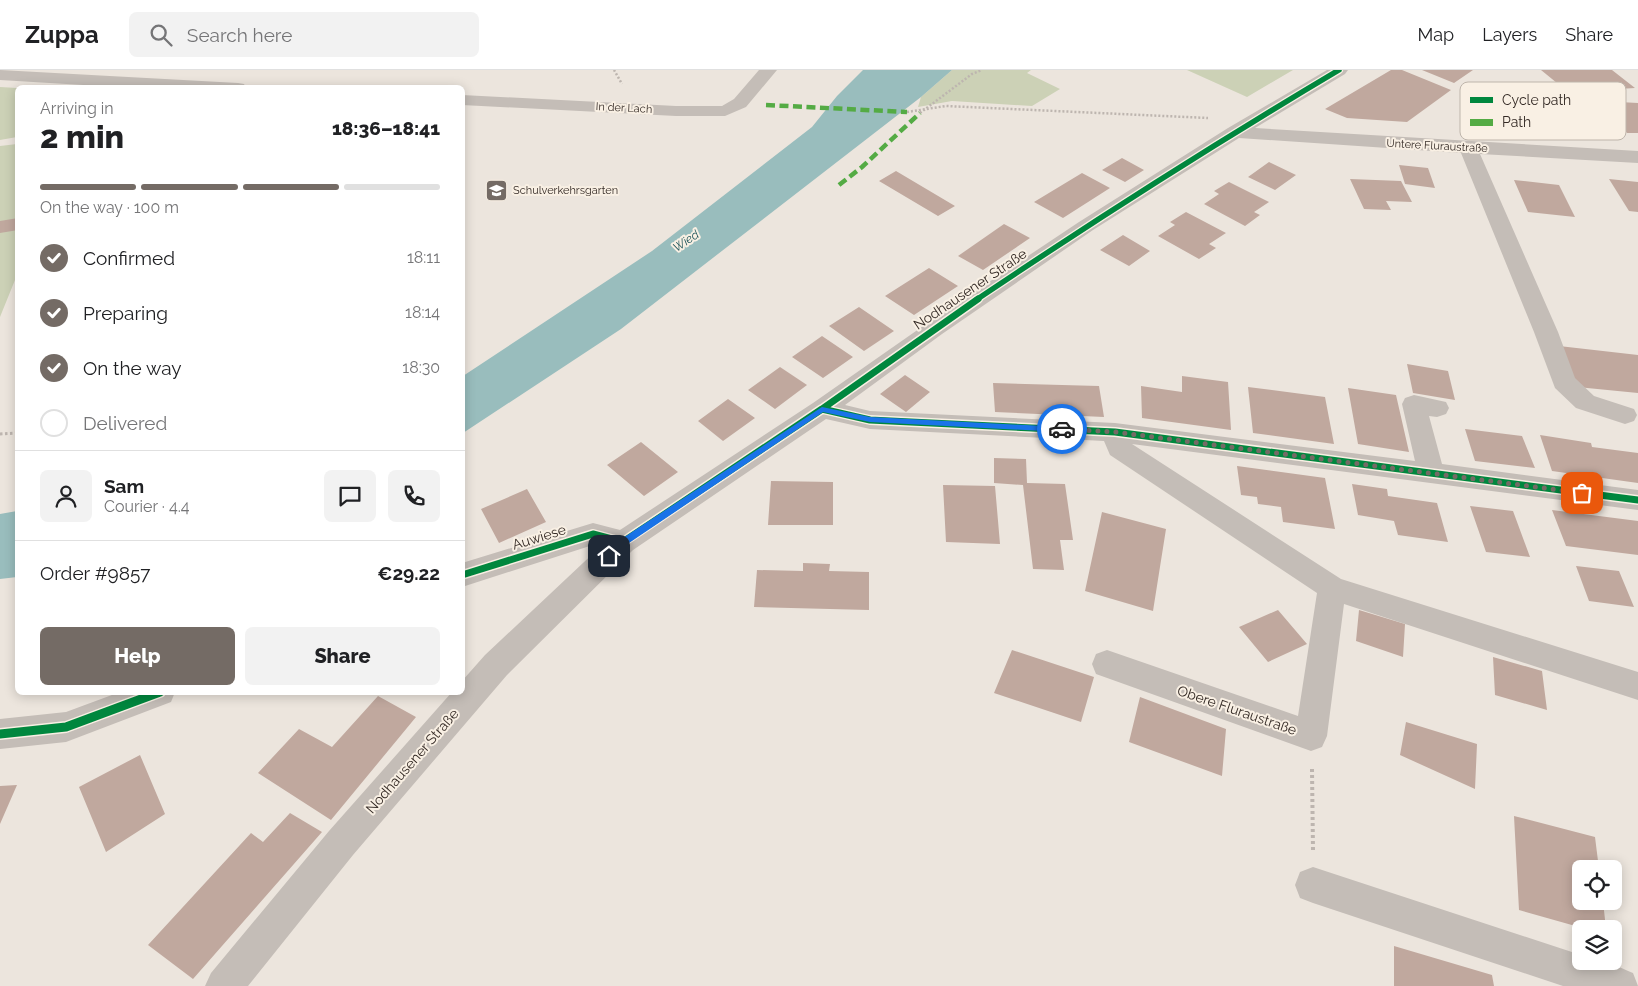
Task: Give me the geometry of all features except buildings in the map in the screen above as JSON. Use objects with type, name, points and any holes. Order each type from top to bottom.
[{"type":"street","name":"In der Lach","points":[[465,100],[676,111],[725,111],[740,103],[768,70]]},
{"type":"street","name":"Nodhausener Straße","points":[[224,986],[340,843],[496,665],[623,542],[822,409],[934,329],[1086,226],[1235,132],[1340,70]]},
{"type":"street","points":[[0,75],[183,85]]},
{"type":"street","name":"Untere Fluraustraße","points":[[1235,132],[1468,148],[1638,157]]},
{"type":"street","points":[[1468,148],[1546,332],[1564,382],[1585,402],[1625,415]]},
{"type":"street","points":[[1431,472],[1414,404],[1437,408]]},
{"type":"street","points":[[822,409],[870,420],[1115,432],[1638,500]]},
{"type":"street","points":[[1115,432],[1119,448],[1332,588],[1638,686]]},
{"type":"street","name":"Auwiese","points":[[465,574],[593,534],[623,542]]},
{"type":"street","name":"Obere Fluraustraße","points":[[1107,664],[1311,736],[1332,588]]},
{"type":"street","points":[[0,734],[66,727],[152,695]]},
{"type":"street","points":[[1313,885],[1620,986]]},
{"type":"path","points":[[920,113],[972,74],[982,70]]},
{"type":"path","points":[[907,112],[946,106],[1207,118],[1235,132]]},
{"type":"path","points":[[0,434],[15,433]]},
{"type":"path","points":[[1311,736],[1313,885]]},
{"type":"green space","points":[[952,70],[1031,70],[1027,73],[1060,89],[1032,106],[952,101],[918,107],[921,97]]},
{"type":"green space","points":[[1187,70],[1293,70],[1247,97]]},
{"type":"green space","points":[[0,87],[15,88],[15,137],[0,140]]},
{"type":"green space","points":[[15,144],[15,280],[0,317],[0,146]]},
{"type":"water","name":"Wied","points":[[863,70],[952,70],[921,97],[621,329],[465,432],[465,375],[652,251],[812,127],[837,96]]},
{"type":"water","points":[[15,511],[15,577],[0,579],[0,514]]},
{"type":"marked path","points":[[766,105],[907,112]]},
{"type":"marked path","points":[[839,185],[862,167],[920,113]]},
{"type":"cycle path","points":[[465,574],[593,534],[623,542],[822,409],[934,329],[1086,226],[1235,132],[1339,70]]},
{"type":"cycle path","points":[[822,409],[870,420],[1115,432],[1638,500]]},
{"type":"cycle path","points":[[0,734],[66,727],[152,695]]},
{"type":"way so far","points":[[1062,429],[1115,432],[1582,493]]},
{"type":"place","name":"Schulverkehrsgarten","points":[[497,190]]},
{"type":"route","points":[[609,556],[623,542],[822,409],[870,420],[1062,429]]}]
